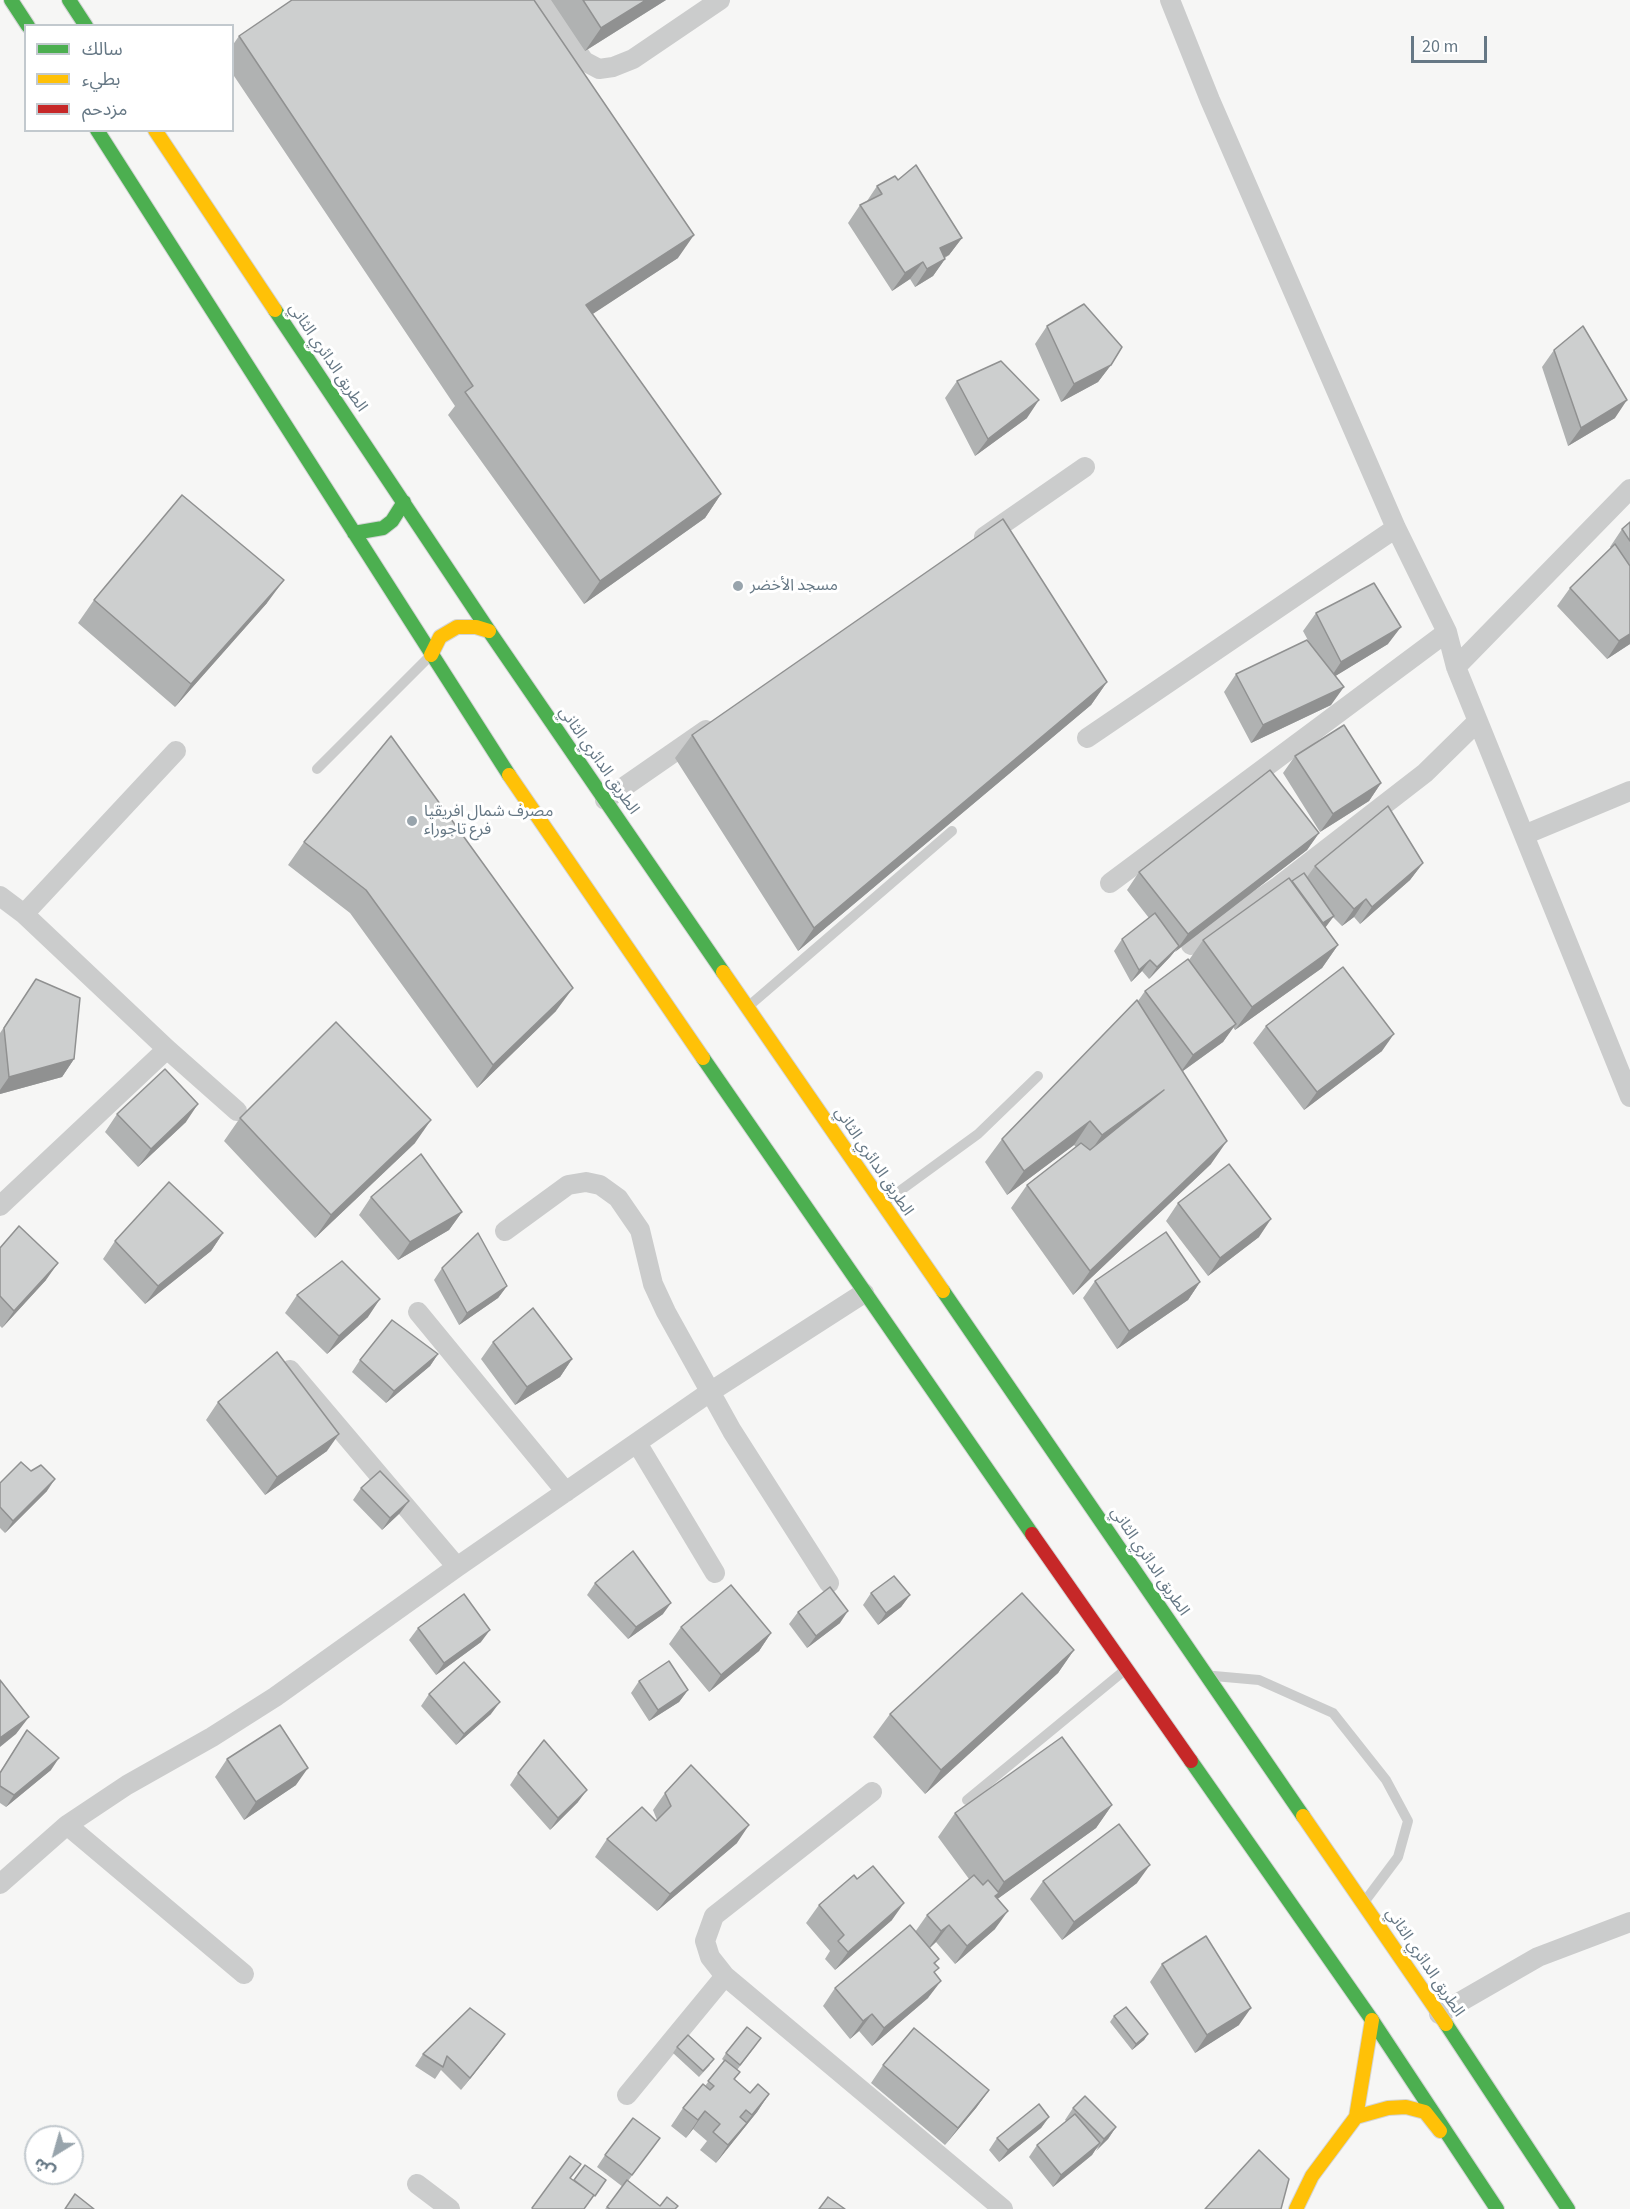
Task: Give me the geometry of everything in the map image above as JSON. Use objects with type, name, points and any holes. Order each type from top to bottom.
[{"type":"main road","points":[[11,0],[27,24]]},
{"type":"main road","points":[[69,0],[85,24]]},
{"type":"main road","points":[[99,132],[431,656],[536,816],[864,1293],[1372,2020],[1497,2209]]},
{"type":"main road","name":"الطريق الدائري الثاني","points":[[156,132],[489,631],[1439,2014],[1568,2209]]},
{"type":"main road","points":[[354,533],[372,532],[383,528],[392,521],[404,502]]},
{"type":"main road","points":[[431,656],[440,638],[457,627],[476,627],[489,631]]},
{"type":"main road","points":[[1296,2209],[1312,2176],[1356,2117],[1372,2020]]},
{"type":"main road","points":[[1356,2117],[1389,2108],[1406,2107],[1425,2112],[1466,2163]]},
{"type":"street","points":[[542,0],[584,61],[599,69],[613,67],[633,59],[720,0]]},
{"type":"street","points":[[1170,0],[1210,100],[1396,528],[1447,632],[1456,667],[1629,1089]]},
{"type":"street","points":[[968,549],[1085,467]]},
{"type":"street","points":[[1456,667],[1630,489]]},
{"type":"street","points":[[1087,738],[1396,528]]},
{"type":"street","points":[[1110,883],[1447,632]]},
{"type":"street","points":[[605,800],[723,719]]},
{"type":"street","points":[[1191,945],[1322,853],[1425,773],[1478,722]]},
{"type":"street","points":[[24,914],[176,751]]},
{"type":"street","points":[[1263,768],[1276,786]]},
{"type":"street","points":[[1524,836],[1630,791]]},
{"type":"street","points":[[1309,834],[1322,853]]},
{"type":"street","points":[[0,896],[24,914],[167,1049],[237,1111]]},
{"type":"street","points":[[0,1206],[167,1049]]},
{"type":"street","points":[[505,1231],[568,1185],[586,1182],[600,1185],[618,1198],[639,1230],[653,1284],[666,1312],[732,1431],[829,1583]]},
{"type":"street","points":[[0,1884],[67,1825],[127,1785],[212,1737],[274,1698],[457,1567],[710,1392],[864,1293]]},
{"type":"street","points":[[418,1312],[566,1492]]},
{"type":"street","points":[[282,1362],[457,1567]]},
{"type":"street","points":[[637,1443],[715,1573]]},
{"type":"street","points":[[872,1792],[714,1916],[705,1941],[710,1957],[725,1976],[1003,2209]]},
{"type":"street","points":[[67,1825],[244,1974]]},
{"type":"street","points":[[1439,2014],[1538,1957],[1630,1922]]},
{"type":"street","points":[[627,2095],[725,1976]]},
{"type":"street","points":[[417,2184],[450,2209]]},
{"type":"lane","points":[[317,769],[431,656]]},
{"type":"lane","points":[[747,1007],[952,831]]},
{"type":"lane","points":[[882,1204],[978,1134],[1038,1076]]},
{"type":"lane","points":[[967,1800],[1128,1668]]},
{"type":"lane","points":[[1206,1675],[1259,1680],[1333,1713],[1386,1780],[1408,1821],[1398,1857],[1363,1904]]},
{"type":"building","points":[[292,0],[534,0],[694,235],[586,305],[721,494],[600,581],[465,392],[473,386],[239,36]]},
{"type":"building","points":[[583,0],[646,0],[601,28]]},
{"type":"building","points":[[916,165],[962,238],[940,248],[945,259],[927,269],[923,262],[905,273],[860,205],[882,194],[877,186],[895,176],[898,180]]},
{"type":"building","points":[[1084,304],[1122,347],[1111,365],[1074,384],[1047,326]]},
{"type":"building","points":[[1583,326],[1627,400],[1581,428],[1554,350]]},
{"type":"building","points":[[1001,361],[1039,400],[988,439],[957,381]]},
{"type":"building","points":[[182,495],[284,580],[191,684],[94,600]]},
{"type":"building","points":[[1003,519],[1107,682],[814,928],[692,735]]},
{"type":"building","points":[[1630,522],[1630,541],[1622,529]]},
{"type":"building","points":[[1615,544],[1630,566],[1630,634],[1619,641],[1570,588]]},
{"type":"building","points":[[1374,583],[1401,627],[1341,662],[1316,613]]},
{"type":"building","points":[[1307,640],[1344,687],[1263,725],[1236,674]]},
{"type":"building","points":[[1344,725],[1381,783],[1333,814],[1295,756]]},
{"type":"building","points":[[391,736],[573,988],[493,1065],[366,890],[304,842]]},
{"type":"building","points":[[1270,770],[1319,833],[1188,934],[1139,872]]},
{"type":"building","points":[[1388,806],[1423,863],[1372,907],[1366,899],[1354,909],[1315,866]]},
{"type":"building","points":[[1304,873],[1334,916],[1323,923],[1292,881]]},
{"type":"building","points":[[1289,878],[1338,945],[1252,1007],[1203,940]]},
{"type":"building","points":[[1155,913],[1179,946],[1157,967],[1150,960],[1139,970],[1122,939]]},
{"type":"building","points":[[1188,959],[1236,1024],[1193,1055],[1145,991]]},
{"type":"building","points":[[1343,967],[1394,1034],[1317,1092],[1266,1026]]},
{"type":"building","points":[[36,979],[80,998],[74,1059],[9,1077],[4,1028]]},
{"type":"building","points":[[1137,1000],[1227,1141],[1090,1271],[1027,1185],[1081,1143],[1090,1150],[1164,1090],[1102,1135],[1090,1121],[1024,1171],[1002,1139]]},
{"type":"building","points":[[336,1022],[431,1120],[331,1215],[240,1118]]},
{"type":"building","points":[[165,1069],[198,1104],[151,1149],[117,1114]]},
{"type":"building","points":[[421,1154],[462,1212],[410,1242],[371,1197]]},
{"type":"building","points":[[1229,1164],[1271,1219],[1220,1258],[1178,1203]]},
{"type":"building","points":[[169,1182],[223,1233],[158,1286],[115,1241]]},
{"type":"building","points":[[19,1226],[58,1263],[14,1311],[0,1296],[0,1248]]},
{"type":"building","points":[[1166,1232],[1200,1282],[1129,1331],[1095,1281]]},
{"type":"building","points":[[478,1233],[507,1286],[467,1313],[442,1268]]},
{"type":"building","points":[[342,1261],[380,1299],[339,1336],[297,1295]]},
{"type":"building","points":[[533,1308],[572,1359],[527,1387],[493,1342]]},
{"type":"building","points":[[392,1320],[438,1354],[394,1391],[360,1360]]},
{"type":"building","points":[[277,1352],[339,1434],[277,1477],[218,1402]]},
{"type":"building","points":[[21,1462],[31,1471],[41,1465],[55,1479],[13,1521],[0,1507],[0,1483]]},
{"type":"building","points":[[380,1471],[409,1501],[390,1518],[361,1488]]},
{"type":"building","points":[[633,1551],[671,1603],[636,1627],[595,1583]]},
{"type":"building","points":[[894,1576],[910,1595],[886,1613],[871,1593]]},
{"type":"building","points":[[731,1585],[771,1633],[721,1675],[681,1627]]},
{"type":"building","points":[[830,1587],[848,1611],[816,1636],[798,1612]]},
{"type":"building","points":[[1022,1593],[1074,1650],[941,1770],[890,1714]]},
{"type":"building","points":[[464,1594],[490,1630],[444,1663],[418,1628]]},
{"type":"building","points":[[669,1661],[688,1690],[658,1710],[639,1681]]},
{"type":"building","points":[[464,1662],[500,1702],[464,1734],[429,1694]]},
{"type":"building","points":[[0,1680],[29,1717],[0,1738]]},
{"type":"building","points":[[280,1725],[308,1768],[256,1802],[227,1759]]},
{"type":"building","points":[[27,1730],[59,1758],[14,1795],[0,1786],[0,1773]]},
{"type":"building","points":[[1062,1737],[1112,1805],[1004,1882],[955,1813]]},
{"type":"building","points":[[544,1740],[587,1790],[558,1818],[518,1773]]},
{"type":"building","points":[[691,1765],[749,1825],[670,1894],[607,1839],[642,1807],[656,1821],[671,1806],[665,1793]]},
{"type":"building","points":[[1119,1824],[1150,1865],[1074,1922],[1043,1881]]},
{"type":"building","points":[[873,1866],[904,1903],[848,1952],[838,1941],[844,1935],[819,1905],[854,1875],[857,1879]]},
{"type":"building","points":[[974,1875],[983,1885],[988,1880],[999,1893],[995,1896],[1008,1911],[967,1946],[949,1925],[941,1931],[927,1915]]},
{"type":"building","points":[[910,1925],[939,1959],[934,1963],[939,1968],[934,1972],[941,1981],[884,2028],[872,2014],[863,2021],[835,1988]]},
{"type":"building","points":[[1206,1936],[1251,2008],[1207,2035],[1162,1964]]},
{"type":"building","points":[[1126,2007],[1148,2034],[1136,2044],[1114,2016]]},
{"type":"building","points":[[470,2008],[505,2034],[470,2078],[447,2056],[443,2067],[423,2054]]},
{"type":"building","points":[[747,2027],[761,2038],[740,2065],[726,2053]]},
{"type":"building","points":[[914,2028],[989,2090],[958,2128],[883,2065]]},
{"type":"building","points":[[688,2035],[714,2059],[703,2071],[677,2047]]},
{"type":"building","points":[[725,2060],[740,2072],[734,2079],[750,2093],[758,2084],[769,2094],[752,2115],[746,2110],[740,2117],[747,2123],[728,2145],[713,2132],[720,2124],[705,2111],[698,2120],[683,2108],[703,2084],[710,2090],[714,2086],[708,2081]]},
{"type":"building","points":[[1085,2096],[1116,2127],[1104,2139],[1073,2108]]},
{"type":"building","points":[[1039,2104],[1049,2117],[1008,2150],[997,2138]]},
{"type":"building","points":[[1075,2114],[1100,2143],[1061,2175],[1037,2145]]},
{"type":"building","points":[[633,2118],[660,2138],[632,2175],[605,2155]]},
{"type":"building","points":[[1259,2150],[1289,2179],[1281,2209],[1205,2209]]},
{"type":"building","points":[[570,2156],[581,2164],[570,2178],[594,2195],[584,2209],[533,2209],[532,2208]]},
{"type":"building","points":[[585,2165],[606,2180],[595,2196],[574,2180]]},
{"type":"building","points":[[627,2180],[660,2206],[667,2197],[678,2206],[675,2209],[610,2209],[607,2207]]},
{"type":"building","points":[[75,2194],[94,2209],[65,2209]]},
{"type":"building","points":[[828,2197],[845,2209],[819,2209]]},
{"type":"traffic: fast","points":[[11,0],[27,24]]},
{"type":"traffic: fast","points":[[69,0],[85,24]]},
{"type":"traffic: fast","points":[[98,132],[509,775]]},
{"type":"traffic: fast","points":[[275,310],[489,631],[723,972]]},
{"type":"traffic: fast","points":[[354,533],[383,528],[392,521],[404,502]]},
{"type":"traffic: fast","points":[[703,1058],[1032,1534]]},
{"type":"traffic: fast","points":[[943,1291],[1303,1816]]},
{"type":"traffic: fast","points":[[1191,1761],[1372,2020],[1497,2209]]},
{"type":"traffic: fast","points":[[1446,2024],[1568,2209]]},
{"type":"traffic: slow","points":[[156,132],[275,310]]},
{"type":"traffic: slow","points":[[431,655],[440,637],[457,627],[476,627],[489,631]]},
{"type":"traffic: slow","points":[[509,775],[703,1058]]},
{"type":"traffic: slow","points":[[723,972],[943,1291]]},
{"type":"traffic: slow","points":[[1303,1816],[1446,2024]]},
{"type":"traffic: slow","points":[[1296,2209],[1312,2176],[1356,2117],[1372,2020]]},
{"type":"traffic: slow","points":[[1356,2117],[1388,2108],[1406,2107],[1425,2112],[1440,2131]]},
{"type":"traffic: jam","points":[[1032,1534],[1191,1761]]},
{"type":"place","name":"مسجد الأخضر","points":[[738,586]]},
{"type":"place","name":"مصرف شمال افريقيا فرع تاجوراء","points":[[412,821]]}]
